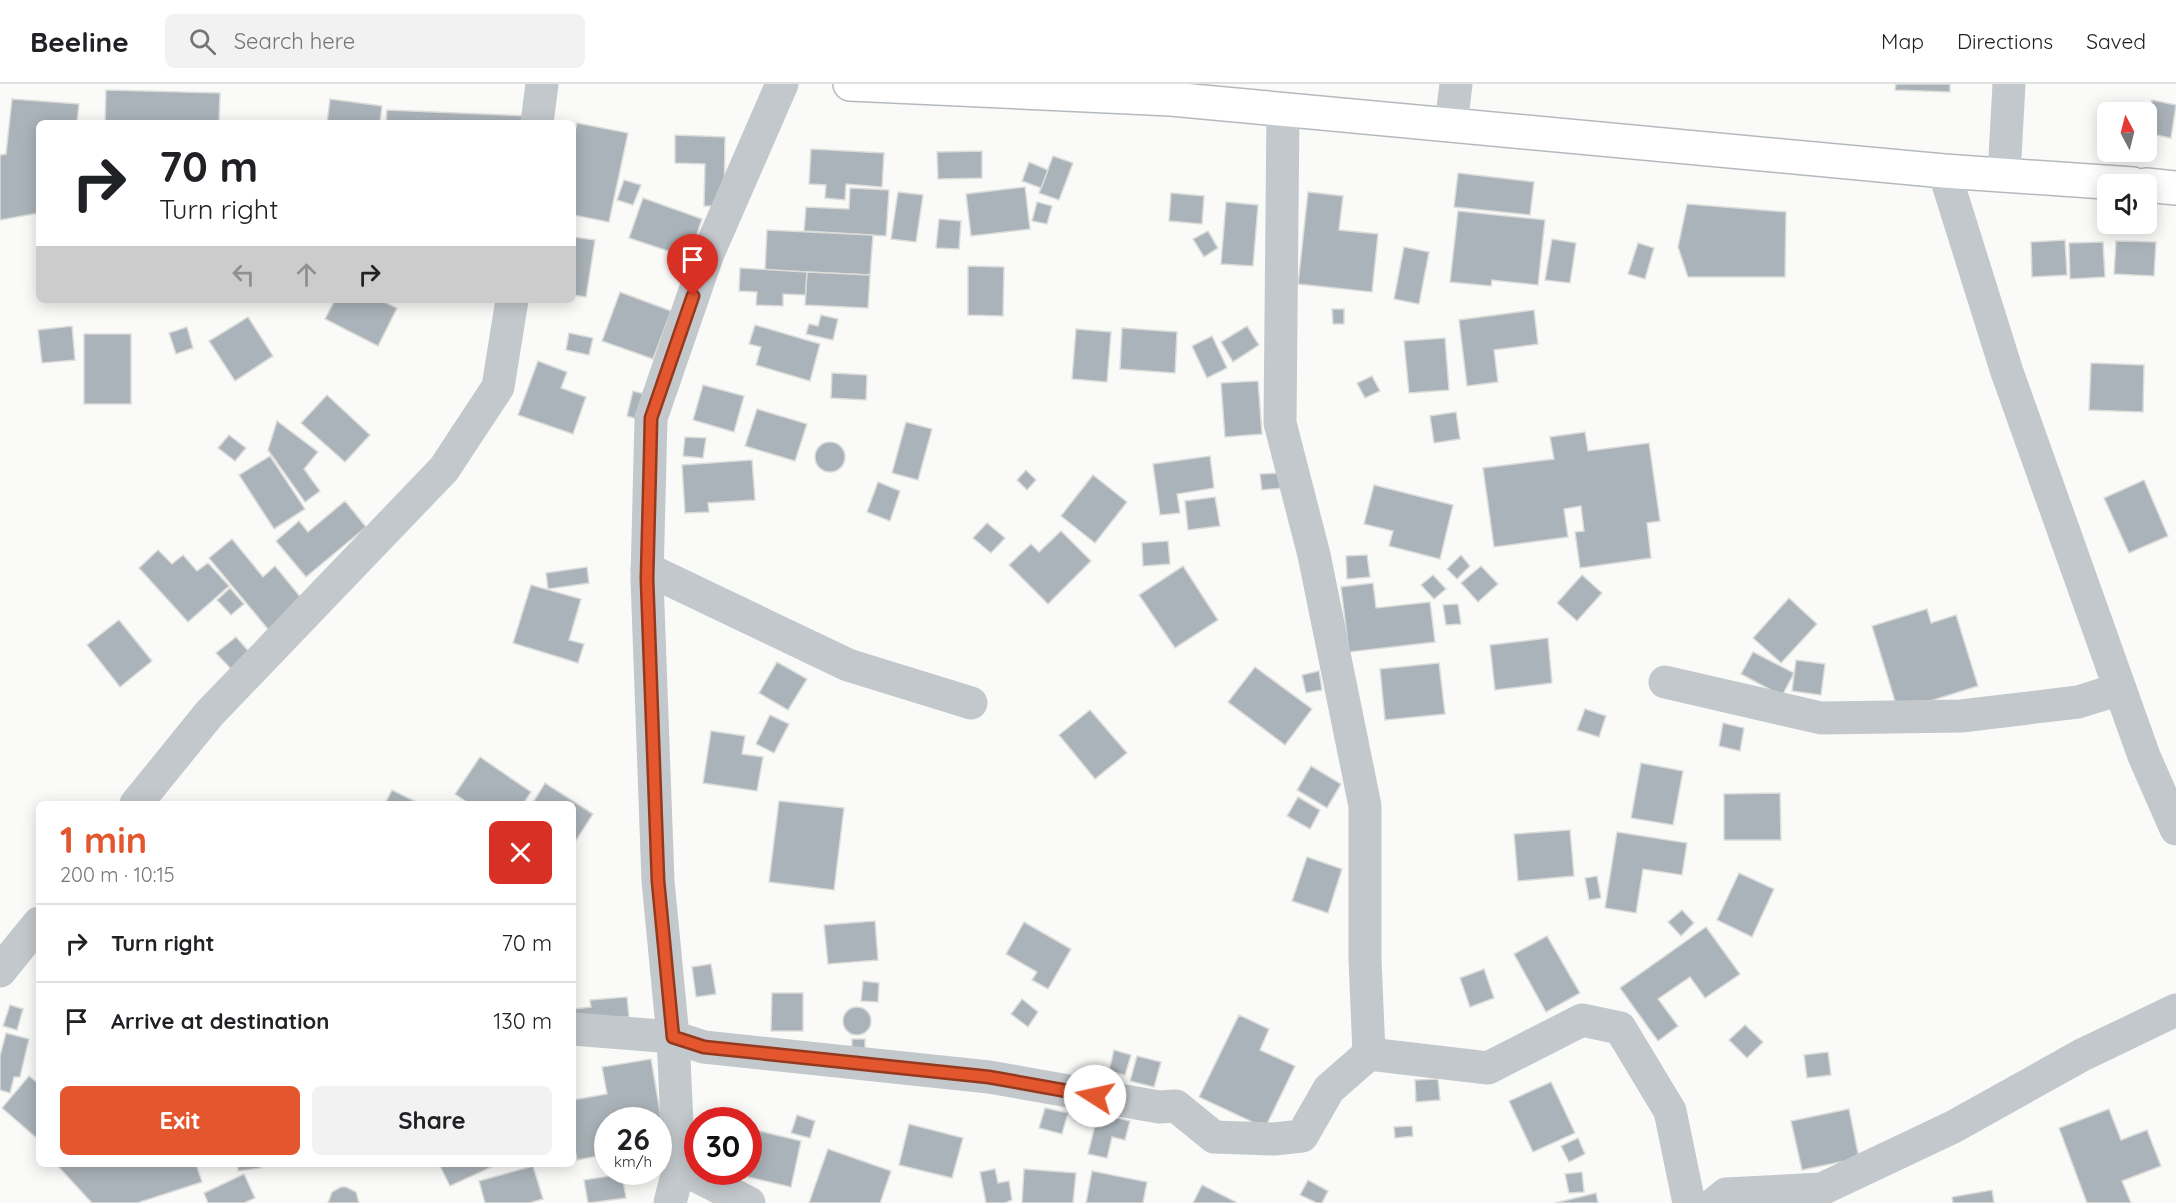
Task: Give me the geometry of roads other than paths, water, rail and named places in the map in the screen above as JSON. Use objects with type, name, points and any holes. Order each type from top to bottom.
[{"type":"street","points":[[537,120],[542,84]]},
{"type":"street","points":[[670,1203],[680,1167],[673,1037],[658,881],[647,569],[651,418],[707,256],[782,84]]},
{"type":"street","points":[[850,84],[1171,99],[1944,171],[2097,181]]},
{"type":"street","points":[[1451,125],[1456,84]]},
{"type":"street","points":[[2004,175],[2009,84]]},
{"type":"street","points":[[1283,110],[1280,423],[1314,555],[1365,806],[1365,959],[1369,1054]]},
{"type":"street","points":[[1944,171],[2007,372],[2120,689],[2176,829]]},
{"type":"street","points":[[2157,187],[2176,188]]},
{"type":"street","points":[[138,801],[209,714],[444,469],[498,387],[512,303]]},
{"type":"street","points":[[647,569],[848,665],[971,703]]},
{"type":"street","points":[[1665,682],[1821,718],[1962,716],[2078,702],[2120,689]]},
{"type":"street","points":[[0,971],[36,927]]},
{"type":"street","points":[[1715,1203],[1726,1194],[1822,1189],[1953,1126],[2082,1056],[2176,1010]]},
{"type":"street","points":[[576,1029],[673,1037],[704,1047],[989,1077],[1159,1107],[1176,1106],[1214,1137],[1274,1139],[1302,1136],[1329,1089],[1369,1054],[1488,1068],[1582,1020],[1620,1028],[1670,1111],[1689,1203]]},
{"type":"street","points":[[680,1167],[749,1203]]}]
